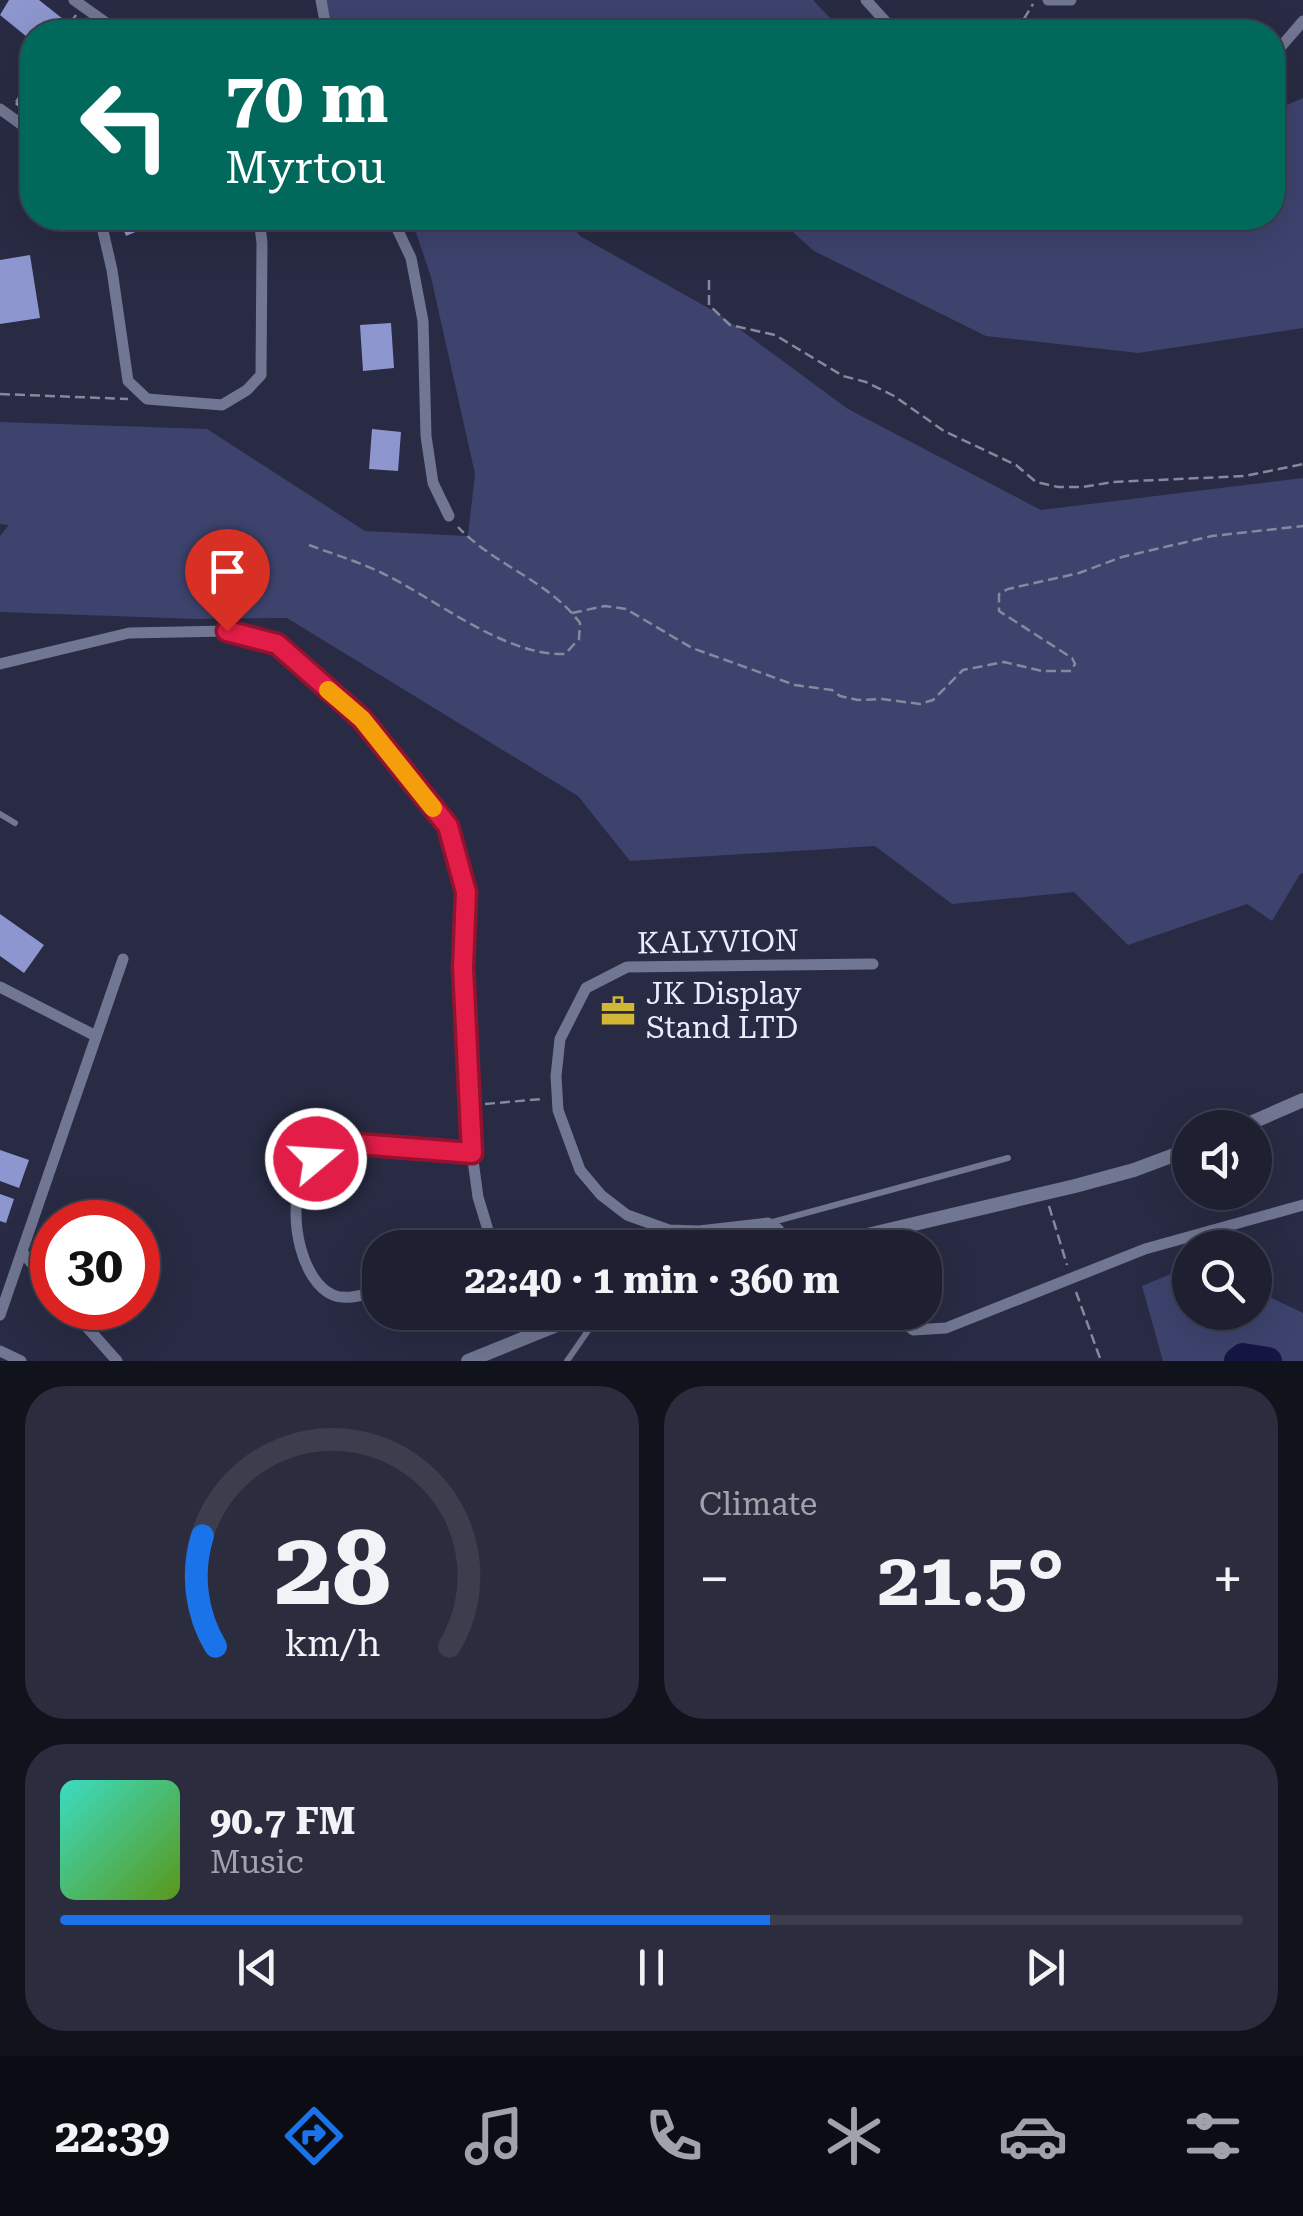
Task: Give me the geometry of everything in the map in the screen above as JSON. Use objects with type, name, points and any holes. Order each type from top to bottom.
[{"type":"street","points":[[866,0],[884,20]]},
{"type":"street","points":[[1048,0],[1072,0]]},
{"type":"street","points":[[78,3],[102,20]]},
{"type":"street","points":[[1285,42],[1303,21]]},
{"type":"street","points":[[103,230],[128,382],[147,400],[222,405],[247,390],[261,375],[260,230]]},
{"type":"street","points":[[398,230],[411,258],[423,321],[426,436],[433,484],[448,516]]},
{"type":"street","points":[[0,664],[128,633],[227,631],[277,644],[362,719],[448,826],[466,892],[463,967],[472,1153],[488,1230]]},
{"type":"street","points":[[0,1315],[123,959]]},
{"type":"street","name":"KALYVION","points":[[768,1223],[699,1231],[669,1230],[627,1216],[601,1195],[580,1170],[566,1140],[557,1098],[560,1039],[586,988],[628,966],[873,964]]},
{"type":"street","points":[[0,986],[96,1036]]},
{"type":"street","points":[[1272,1114],[1303,1100]]},
{"type":"street","points":[[362,1294],[334,1296],[312,1280],[298,1241],[298,1190],[316,1159],[358,1144],[472,1153]]},
{"type":"street","points":[[908,1230],[1134,1170],[1172,1156]]},
{"type":"street","points":[[942,1328],[1144,1249],[1303,1205]]},
{"type":"street","points":[[768,1223],[779,1230]]},
{"type":"street","points":[[22,1252],[30,1261]]},
{"type":"street","points":[[90,1330],[117,1361]]},
{"type":"street","points":[[468,1361],[540,1330]]},
{"type":"street","points":[[0,1351],[21,1361]]},
{"type":"lane","points":[[0,814],[14,822]]},
{"type":"lane","points":[[768,1223],[1008,1158]]},
{"type":"lane","points":[[567,1361],[588,1330]]},
{"type":"path","points":[[708,280],[709,305],[730,325],[775,336],[844,376],[894,396],[944,432],[1016,465],[1036,482],[1083,487],[1245,476],[1303,464]]},
{"type":"path","points":[[0,394],[147,400]]},
{"type":"path","points":[[309,546],[380,572],[498,637],[546,655],[565,654],[578,640],[580,623],[564,601],[468,536],[448,516]]},
{"type":"path","points":[[572,613],[605,606],[626,609],[692,648],[795,686],[832,690],[858,700],[920,704],[933,700],[962,670],[976,666],[1004,662],[1071,671],[1076,664],[1072,658],[998,610],[1000,594],[1008,588],[1079,573],[1122,557],[1212,536],[1303,526]]},
{"type":"path","points":[[487,1104],[557,1098]]},
{"type":"shaded area","points":[[326,0],[813,0],[832,20],[331,20]]},
{"type":"shaded area","points":[[1303,98],[1303,328],[1138,353],[986,336],[814,251],[790,230],[1285,230],[1285,106]]},
{"type":"shaded area","points":[[415,230],[575,230],[719,314],[848,409],[1041,510],[1303,478],[1303,873],[1272,921],[1247,904],[1128,945],[1074,892],[952,904],[875,846],[630,861],[578,796],[287,618],[0,612],[0,536],[9,525],[0,524],[0,422],[207,429],[365,531],[468,536],[475,474],[431,277]]},
{"type":"shaded area","points":[[1172,1274],[1172,1330],[1272,1330],[1272,1298],[1303,1313],[1303,1361],[1163,1361],[1142,1286]]},
{"type":"building","points":[[9,0],[39,0],[63,19],[20,20],[20,31],[0,15]]},
{"type":"building","points":[[30,255],[40,318],[0,324],[0,260]]},
{"type":"building","points":[[391,323],[394,368],[363,371],[360,325]]},
{"type":"building","points":[[372,429],[401,432],[398,471],[369,469]]},
{"type":"building","points":[[0,914],[44,945],[24,973],[0,956]]},
{"type":"building","points":[[0,1150],[29,1160],[19,1188],[0,1181]]},
{"type":"building","points":[[0,1194],[14,1199],[6,1223],[0,1221]]},
{"type":"waterway","points":[[1238,1361],[1243,1357],[1268,1361]]},
{"type":"slow traffic","points":[[328,690],[362,719],[433,808]]},
{"type":"place","name":"JK Display Stand LTD","points":[[618,1011]]},
{"type":"route","points":[[227,631],[277,644],[362,719],[448,826],[466,892],[463,967],[472,1153],[358,1144],[316,1159]]}]
